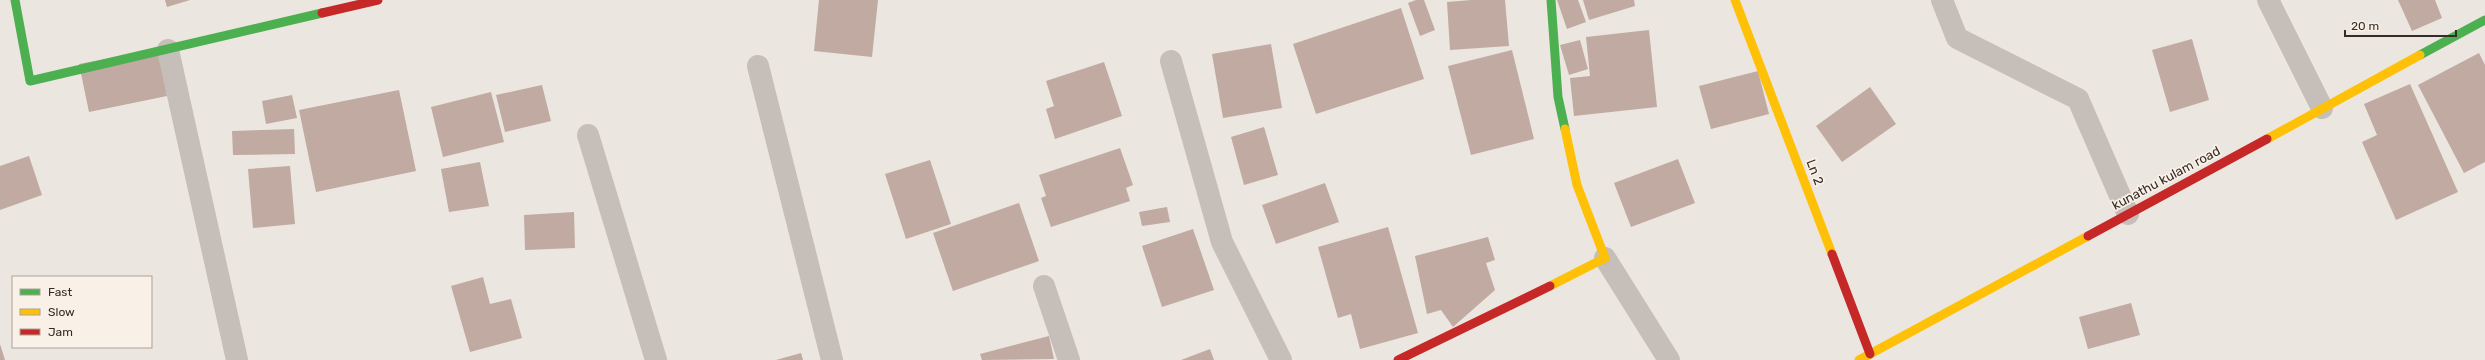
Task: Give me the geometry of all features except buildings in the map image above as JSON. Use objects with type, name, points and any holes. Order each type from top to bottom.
[{"type":"street","points":[[15,0],[30,82],[378,0]]},
{"type":"street","points":[[1551,0],[1560,104],[1577,185],[1605,258],[1669,360]]},
{"type":"street","name":"Ln 2","points":[[1735,0],[1870,354]]},
{"type":"street","points":[[1942,0],[1957,38],[2078,99],[2128,214]]},
{"type":"street","points":[[2268,0],[2322,108]]},
{"type":"street","name":"kunathu kulam road","points":[[1859,360],[2485,20]]},
{"type":"street","points":[[168,50],[237,360]]},
{"type":"street","points":[[1171,60],[1222,242],[1281,360]]},
{"type":"street","points":[[758,66],[832,360]]},
{"type":"street","points":[[588,136],[656,360]]},
{"type":"street","points":[[1398,360],[1450,336],[1605,258]]},
{"type":"street","points":[[1044,286],[1069,360]]},
{"type":"traffic: fast","points":[[15,0],[30,81],[322,13]]},
{"type":"traffic: fast","points":[[1551,0],[1558,97],[1565,129]]},
{"type":"traffic: fast","points":[[2420,55],[2485,20]]},
{"type":"traffic: slow","points":[[1735,0],[1832,254]]},
{"type":"traffic: slow","points":[[2267,139],[2420,55]]},
{"type":"traffic: slow","points":[[1550,286],[1605,258],[1577,185],[1565,129]]},
{"type":"traffic: slow","points":[[1859,360],[2088,236]]},
{"type":"traffic: jam","points":[[322,13],[378,0]]},
{"type":"traffic: jam","points":[[2088,236],[2267,139]]},
{"type":"traffic: jam","points":[[1832,254],[1870,354]]},
{"type":"traffic: jam","points":[[1398,360],[1550,286]]}]
